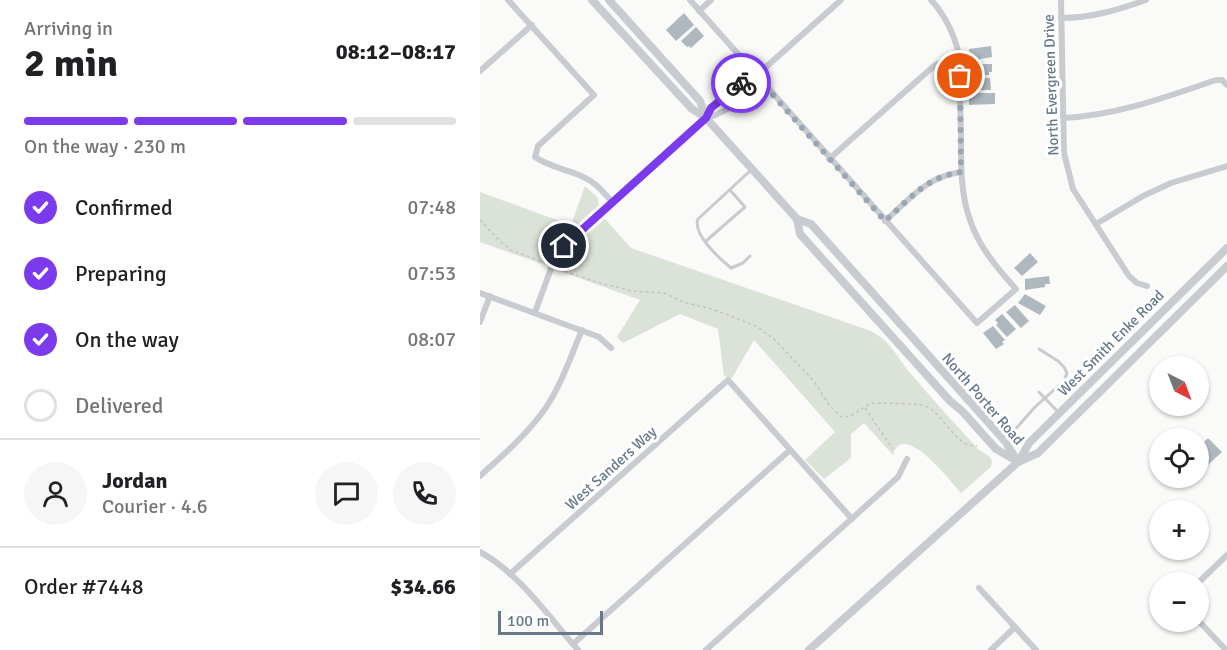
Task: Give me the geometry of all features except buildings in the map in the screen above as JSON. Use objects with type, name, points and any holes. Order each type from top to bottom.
[{"type":"street","points":[[508,0],[594,95],[538,146],[535,157],[545,164],[595,184],[613,202]]},
{"type":"street","name":"North Porter Road","points":[[592,0],[692,109],[706,118],[797,219],[811,224],[1005,441],[1018,462]]},
{"type":"street","name":"North Porter Road","points":[[609,0],[700,101],[706,118]]},
{"type":"street","points":[[690,0],[977,323],[1016,289],[980,243],[963,195],[959,55],[955,37],[942,12],[932,0]]},
{"type":"street","points":[[699,11],[711,0]]},
{"type":"street","points":[[706,118],[718,115],[740,100],[742,94],[754,84],[756,76],[841,0]]},
{"type":"street","name":"North Evergreen Drive","points":[[1061,0],[1064,153],[1068,173],[1073,189],[1129,276],[1137,283],[1147,286]]},
{"type":"street","points":[[1061,18],[1077,18],[1109,12],[1146,0]]},
{"type":"street","points":[[480,71],[532,26]]},
{"type":"street","points":[[829,159],[935,65],[959,55]]},
{"type":"street","points":[[534,312],[552,266],[564,246],[706,118],[711,108],[731,90],[748,77],[756,76]]},
{"type":"street","points":[[1063,118],[1087,117],[1139,105],[1216,80],[1224,82]]},
{"type":"street","points":[[1096,224],[1143,196],[1171,183],[1227,166]]},
{"type":"street","points":[[885,221],[933,179],[945,174],[961,172]]},
{"type":"street","name":"North Porter Road","points":[[797,219],[800,234],[942,392],[996,449],[1018,462]]},
{"type":"street","name":"West Smith Enke Road","points":[[1018,462],[1029,443],[1227,248]]},
{"type":"street","name":"West Smith Enke Road","points":[[809,650],[1018,462],[1038,453],[1227,266]]},
{"type":"street","points":[[480,293],[599,337],[611,348]]},
{"type":"street","points":[[480,322],[490,296]]},
{"type":"street","points":[[480,476],[519,440],[543,412],[564,374],[582,330]]},
{"type":"street","name":"West Sanders Way","points":[[510,574],[728,380],[790,450]]},
{"type":"street","points":[[573,644],[790,450],[852,519]]},
{"type":"street","points":[[706,650],[898,477],[907,459]]},
{"type":"street","points":[[480,552],[495,560],[510,574],[578,650]]},
{"type":"street","points":[[1209,572],[1227,555]]},
{"type":"street","points":[[978,588],[1036,650]]},
{"type":"street","points":[[991,650],[1015,627]]},
{"type":"street","points":[[1209,632],[1226,650]]},
{"type":"lane","points":[[750,256],[731,268],[699,234],[696,227],[698,219],[752,169]]},
{"type":"lane","points":[[706,242],[745,207],[730,190]]},
{"type":"lane","points":[[1005,441],[1044,397],[1065,381],[1067,374],[1064,367],[1039,349]]},
{"type":"lane","points":[[1039,392],[1060,413]]},
{"type":"path","points":[[480,219],[511,250],[552,266],[596,282],[632,291],[664,293],[683,302],[700,305],[750,323],[774,339],[813,380],[841,417],[848,417],[873,404],[923,405],[938,415],[962,441],[973,447],[977,446]]},
{"type":"path","points":[[865,408],[893,449]]},
{"type":"shaded area","points":[[585,186],[598,198],[599,205],[554,245],[542,264],[480,242],[480,192],[571,225]]},
{"type":"shaded area","points":[[605,219],[631,248],[871,331],[879,336],[978,449],[990,457],[991,467],[961,493],[927,456],[916,448],[906,444],[898,446],[893,455],[864,423],[851,434],[851,458],[824,479],[805,460],[835,432],[754,340],[732,378],[724,376],[718,329],[680,314],[623,343],[617,337],[640,300],[557,270],[571,248]]},
{"type":"way so far","points":[[741,83],[748,77],[756,76],[885,221],[933,179],[945,174],[961,172],[960,76]]},
{"type":"route","points":[[564,246],[706,118],[711,108],[741,83]]}]
